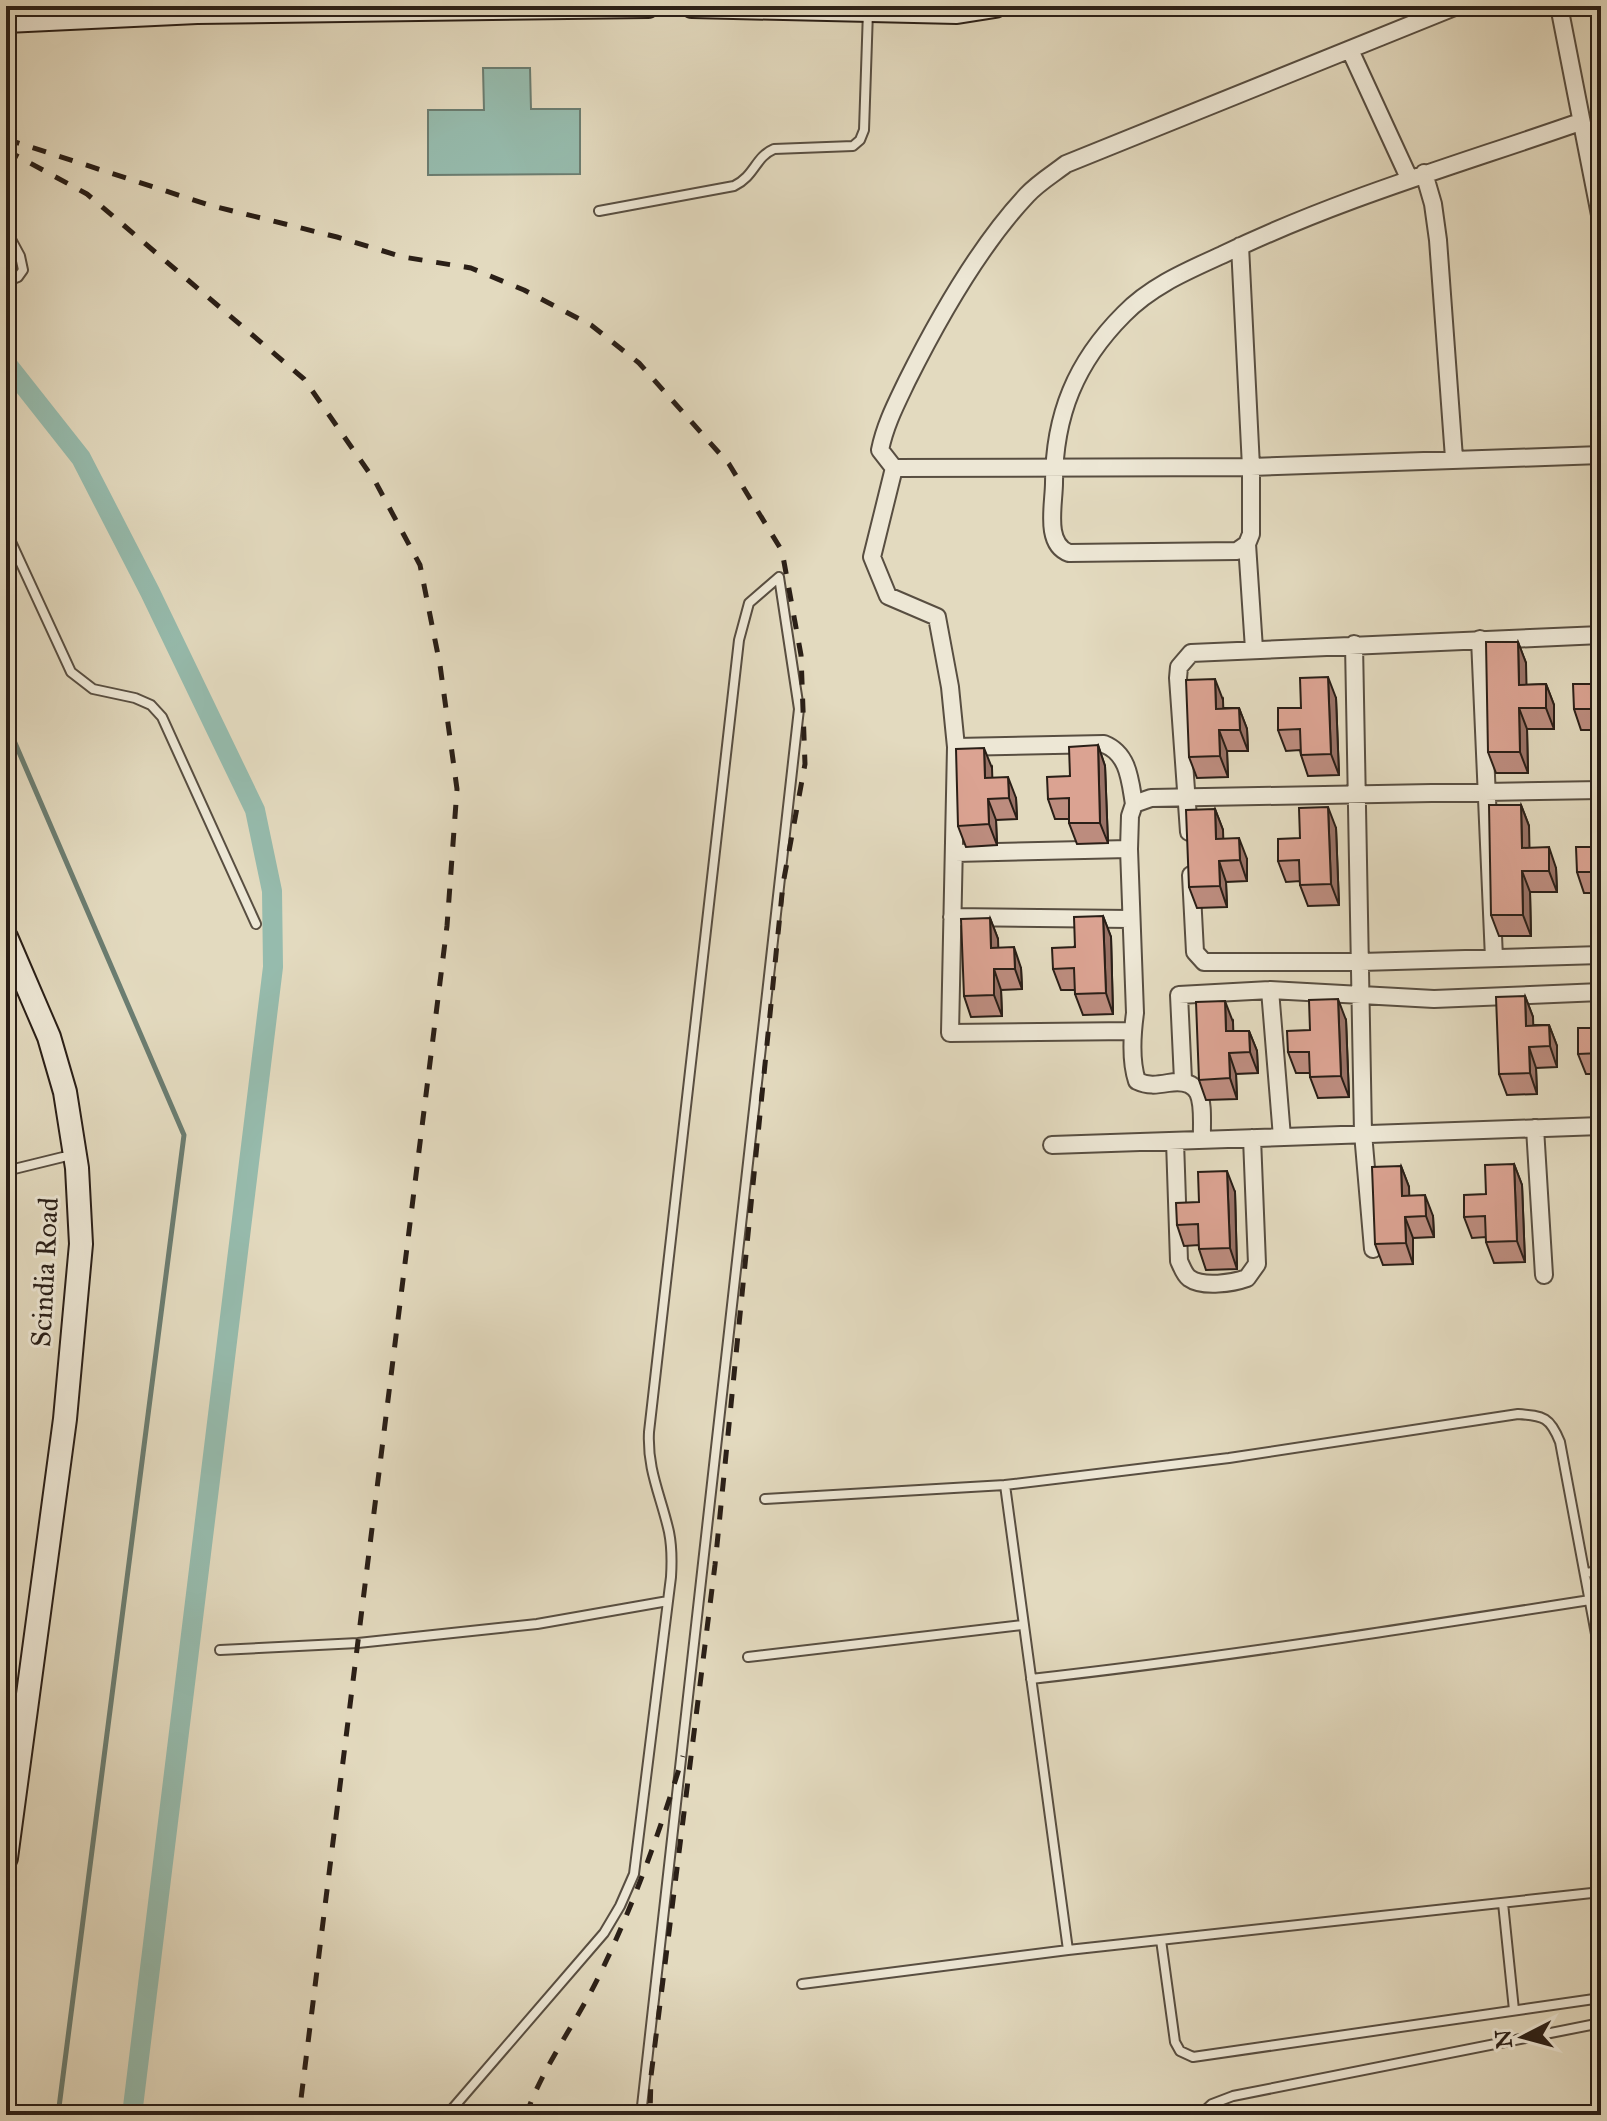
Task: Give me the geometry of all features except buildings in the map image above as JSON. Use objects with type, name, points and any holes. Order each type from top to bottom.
[{"type":"main road","points":[[6,21],[197,12],[648,6]]},
{"type":"main road","points":[[692,6],[902,8],[957,12],[995,6]]},
{"type":"main road","name":"Scindia Road","points":[[6,937],[49,1037],[65,1092],[77,1168],[81,1244],[65,1419],[6,1858]]},
{"type":"main road","points":[[6,966],[47,1069],[63,1157],[68,1237],[59,1358],[27,1591],[6,1778]]},
{"type":"street","points":[[894,468],[880,450],[885,428],[913,369],[957,290],[1029,193],[1066,164],[1457,6]]},
{"type":"street","points":[[1559,6],[1601,220]]},
{"type":"street","points":[[1350,50],[1433,204],[1454,458]]},
{"type":"street","points":[[1247,544],[1237,551],[1069,553],[1062,551],[1055,543],[1054,468],[1066,398],[1096,346],[1146,295],[1168,280],[1240,246],[1417,176],[1580,122]]},
{"type":"street","points":[[1240,246],[1251,467],[1251,534],[1247,544],[1254,649]]},
{"type":"street","points":[[894,468],[1251,467],[1601,455]]},
{"type":"street","points":[[894,468],[872,557],[888,596],[937,617],[950,687],[956,747],[950,1033],[1132,1031]]},
{"type":"street","points":[[1601,635],[1191,653],[1179,667],[1195,952],[1204,962],[1361,962],[1601,955]]},
{"type":"street","points":[[1480,639],[1494,958]]},
{"type":"street","points":[[1354,644],[1363,1133],[1373,1249]]},
{"type":"street","points":[[956,747],[1104,744],[1123,758],[1134,804],[1130,816],[1129,849],[1134,1072],[1137,1081],[1145,1085],[1183,1080],[1194,1084],[1200,1097],[1202,1140]]},
{"type":"street","points":[[1134,804],[1151,798],[1601,790]]},
{"type":"street","points":[[955,853],[1129,849]]},
{"type":"street","points":[[952,917],[1130,919]]},
{"type":"street","points":[[1183,1080],[1179,995],[1270,990],[1434,999],[1601,992]]},
{"type":"street","points":[[1270,990],[1282,1137]]},
{"type":"street","points":[[1052,1145],[1601,1126]]},
{"type":"street","points":[[1535,1128],[1544,1275]]},
{"type":"street","points":[[1175,1141],[1179,1261],[1193,1281],[1216,1283],[1247,1278],[1257,1264],[1252,1138]]},
{"type":"lane","points":[[599,211],[734,186],[746,181],[764,153],[774,149],[853,146],[864,130],[868,10]]},
{"type":"lane","points":[[6,230],[20,256],[23,270],[18,277],[6,282]]},
{"type":"lane","points":[[6,531],[71,672],[93,689],[135,698],[151,705],[162,717],[256,924]]},
{"type":"lane","points":[[447,2115],[604,1933],[634,1874],[672,1550],[648,1456],[649,1432],[739,640],[749,603],[779,577],[799,709],[641,2115]]},
{"type":"lane","points":[[6,1171],[63,1157]]},
{"type":"lane","points":[[765,1499],[1005,1485],[1229,1458],[1518,1414],[1541,1416],[1553,1426],[1560,1442],[1601,1661]]},
{"type":"lane","points":[[1005,1485],[1068,1950]]},
{"type":"lane","points":[[1585,1573],[1601,1571]]},
{"type":"lane","points":[[1031,1679],[1101,1672],[1590,1600]]},
{"type":"lane","points":[[220,1650],[358,1643],[537,1624],[668,1601]]},
{"type":"lane","points":[[748,1657],[1022,1625]]},
{"type":"lane","points":[[802,1984],[1068,1950],[1601,1892]]},
{"type":"lane","points":[[1503,1903],[1514,2010]]},
{"type":"lane","points":[[1161,1940],[1175,2042],[1180,2051],[1193,2057],[1601,1998]]},
{"type":"lane","points":[[1200,2115],[1212,2104],[1233,2096],[1601,2023]]},
{"type":"shaded area","points":[[483,68],[530,68],[531,109],[580,109],[580,174],[428,175],[428,110],[484,110]]},
{"type":"waterway","points":[[6,363],[81,458],[150,592],[255,810],[272,891],[273,967],[132,2115]]},
{"type":"waterway","points":[[6,722],[184,1135],[58,2115]]},
{"type":"railway","points":[[6,139],[209,205],[403,257],[471,268],[524,290],[591,325],[639,363],[729,464],[782,551],[801,655],[805,764],[783,884],[715,1565],[651,2076],[650,2115]]},
{"type":"railway","points":[[6,150],[87,194],[304,379],[375,481],[420,565],[440,665],[457,789],[447,926],[299,2115]]},
{"type":"railway","points":[[526,2115],[542,2078],[591,1992],[624,1921],[656,1839],[683,1756]]}]
